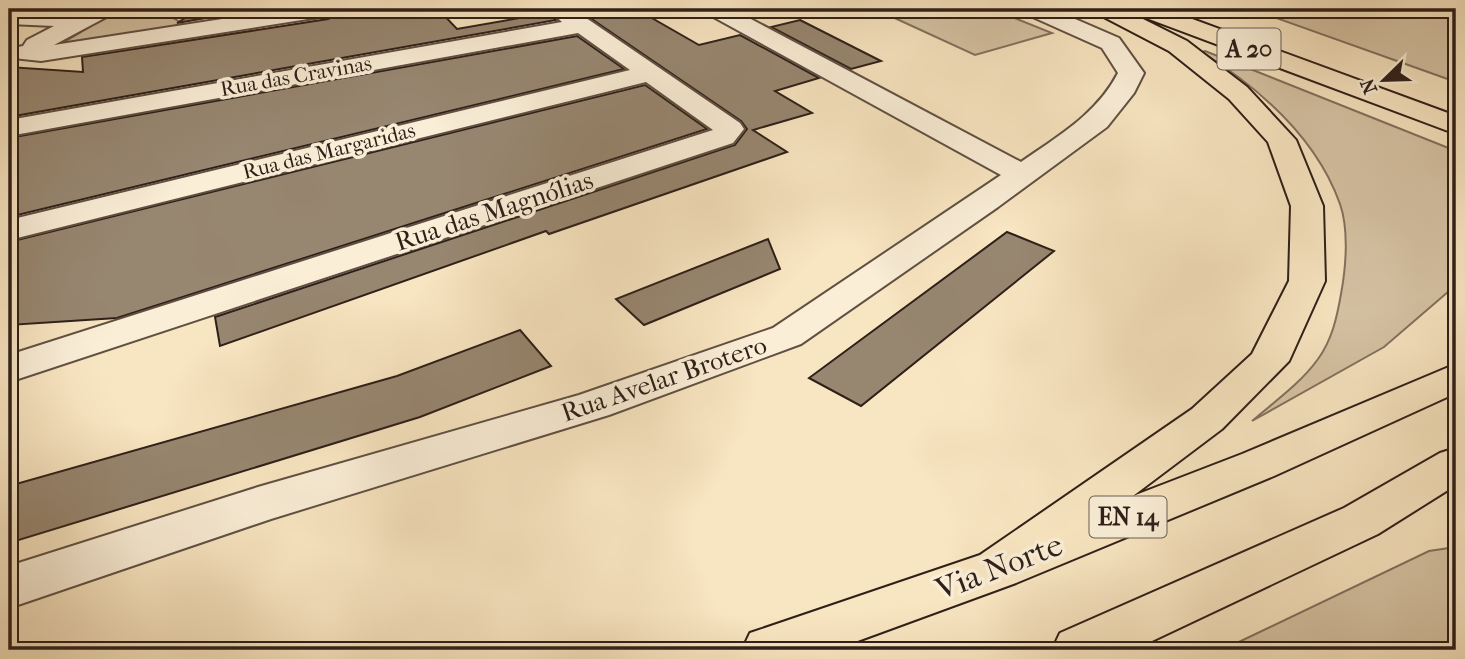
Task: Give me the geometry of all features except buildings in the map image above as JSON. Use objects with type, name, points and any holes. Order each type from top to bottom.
[{"type":"highway","points":[[998,569],[1207,419],[1269,361],[1307,281],[1307,206],[1282,140],[1238,93],[1178,46],[1106,9]]},
{"type":"highway","name":"A 20","points":[[1142,9],[1456,126]]},
{"type":"highway","name":"A 20","points":[[1202,9],[1418,87]]},
{"type":"highway","name":"Via Norte","points":[[769,650],[998,569],[1258,465],[1452,376]]},
{"type":"highway","points":[[1079,650],[1361,521],[1456,464]]},
{"type":"street","points":[[172,9],[207,28]]},
{"type":"street","points":[[15,56],[327,9]]},
{"type":"street","points":[[716,9],[1023,175]]},
{"type":"street","name":"Rua Avelar Brotero","points":[[9,587],[258,505],[594,405],[692,373],[787,336],[1023,175],[1097,121],[1121,93],[1131,74],[1111,43],[1034,9]]},
{"type":"street","points":[[15,56],[95,13]]},
{"type":"street","points":[[9,17],[95,13]]},
{"type":"street","name":"Rua das Magnólias","points":[[55,354],[723,137],[730,129],[571,17]]},
{"type":"street","name":"Rua das Cravinas","points":[[9,128],[571,17]]},
{"type":"street","name":"Rua das Margaridas","points":[[9,230],[650,73]]},
{"type":"street","points":[[9,349],[55,354]]},
{"type":"street","points":[[9,369],[55,354]]},
{"type":"shaded area","points":[[119,9],[157,9],[187,26],[58,46]]},
{"type":"shaded area","points":[[875,9],[992,9],[1052,33],[975,55]]},
{"type":"shaded area","points":[[1251,9],[1456,9],[1456,82]]},
{"type":"shaded area","points":[[1202,52],[1456,151],[1456,285],[1384,347],[1252,421],[1304,376],[1327,344],[1336,320],[1343,283],[1345,225],[1330,180],[1301,137],[1265,99]]},
{"type":"shaded area","points":[[1456,547],[1456,650],[1222,650],[1429,551]]}]
